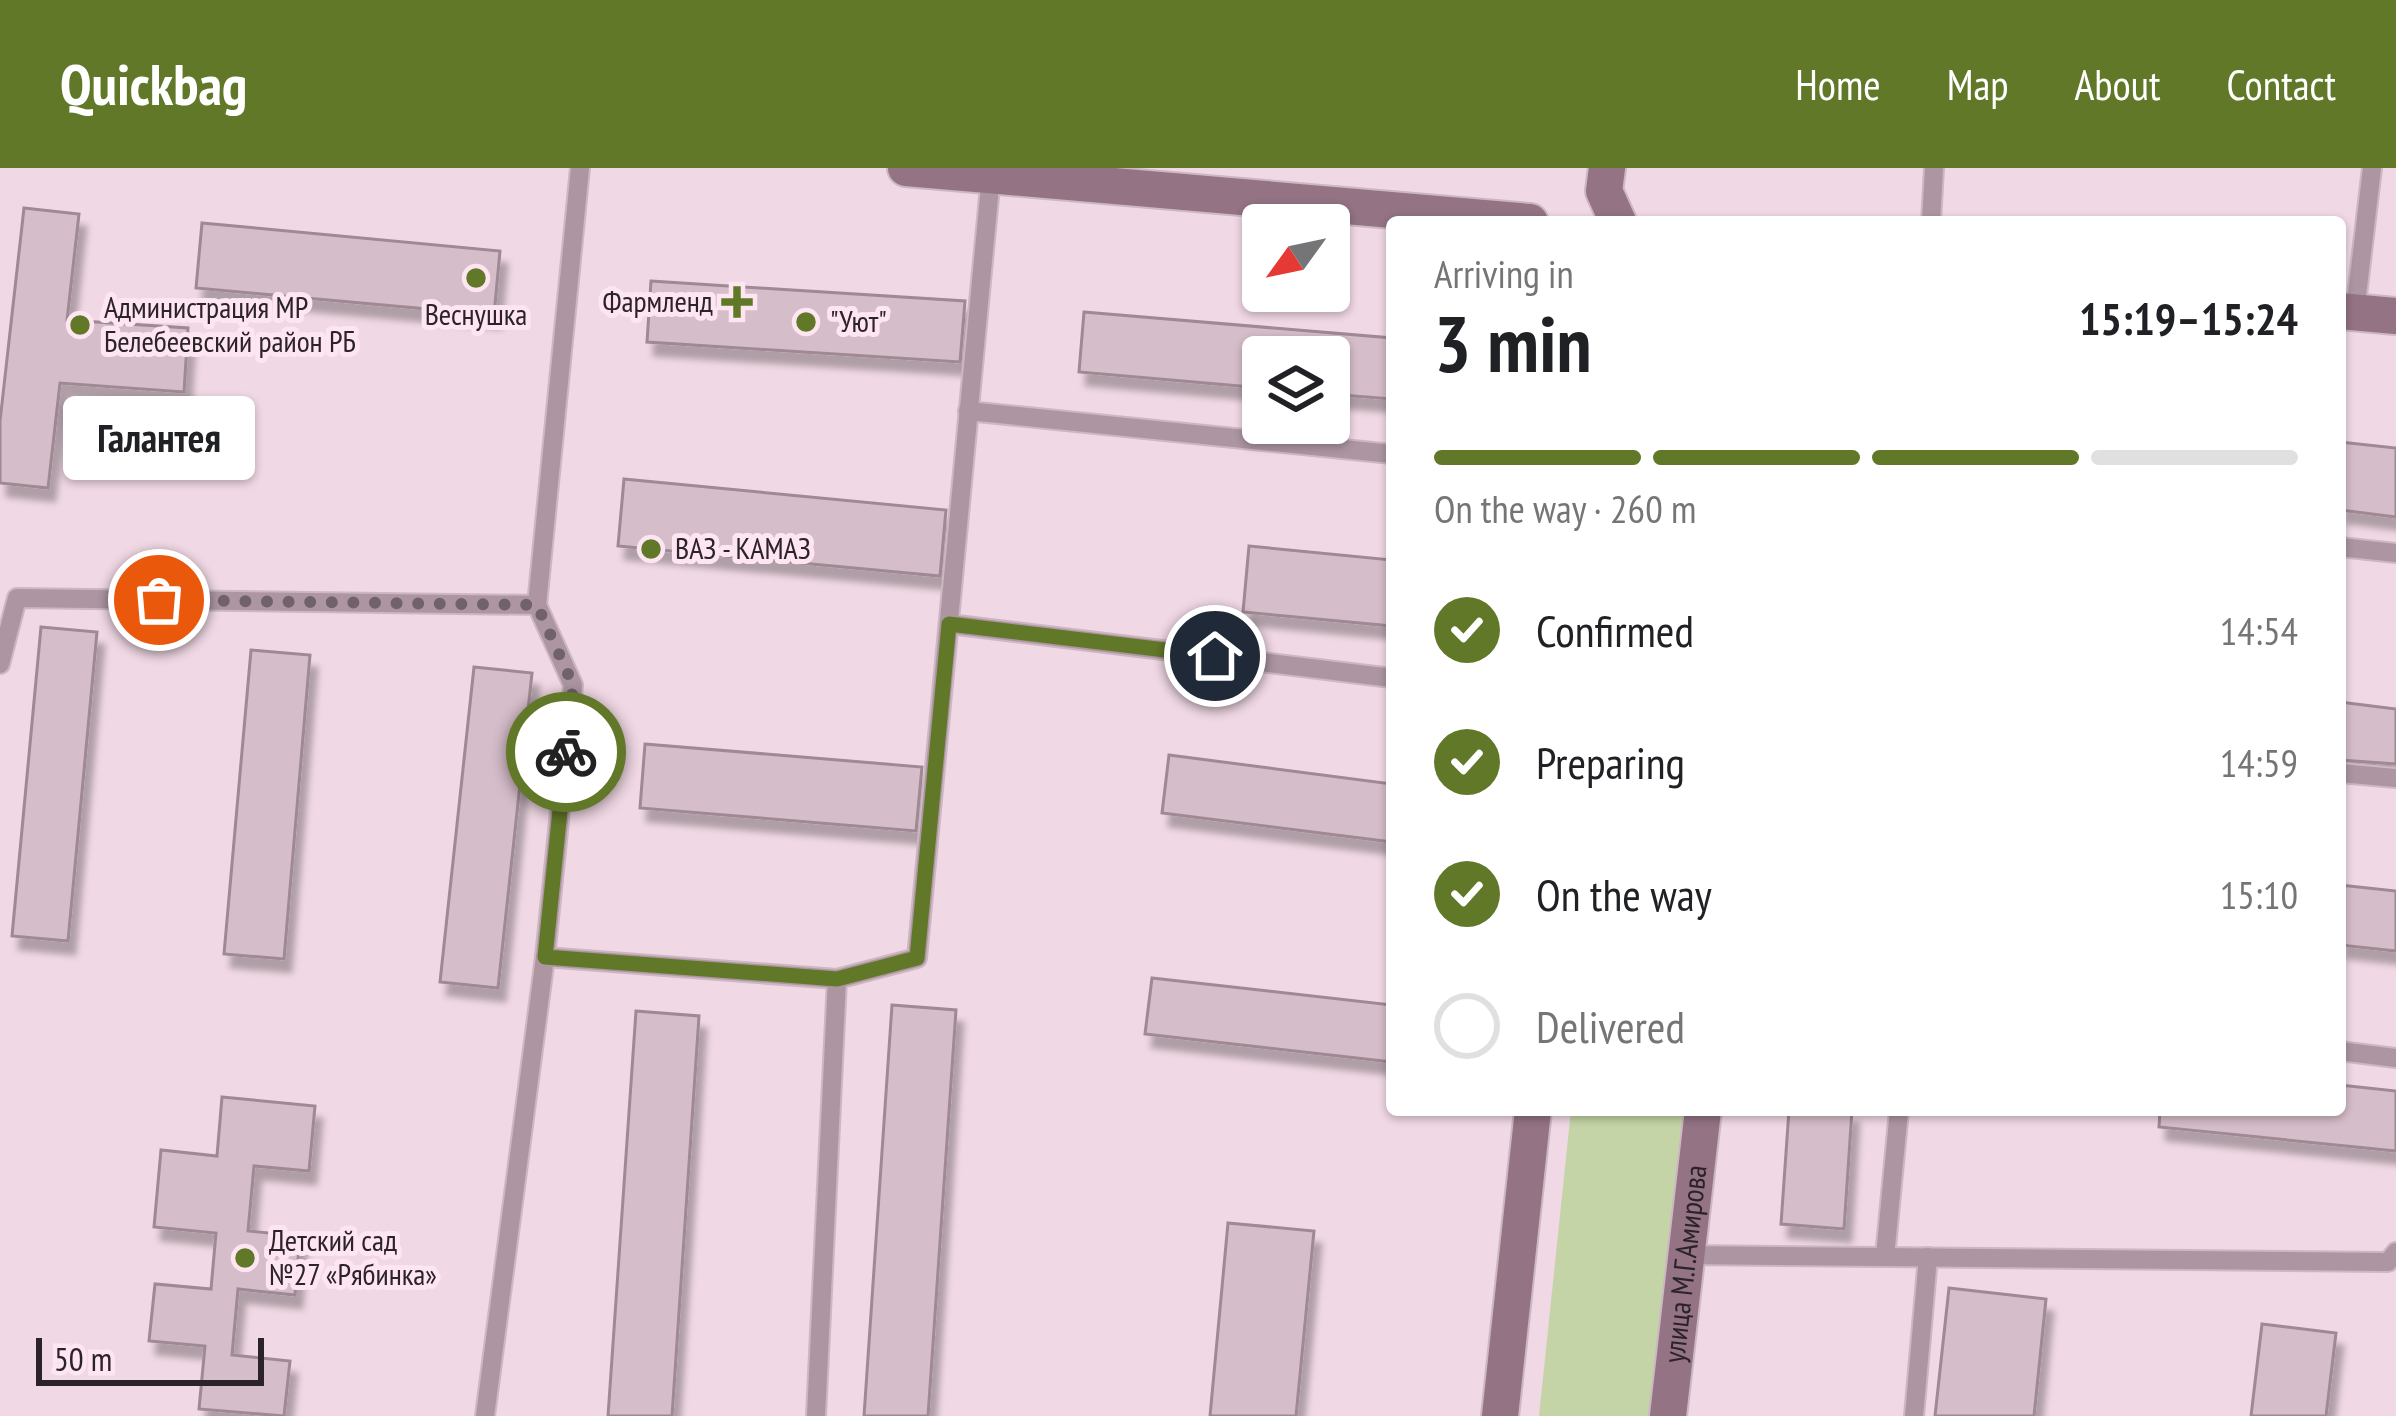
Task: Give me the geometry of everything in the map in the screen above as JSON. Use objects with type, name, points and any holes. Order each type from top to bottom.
[{"type":"street","points":[[906,168],[1460,216]]},
{"type":"street","points":[[1606,168],[1604,191],[1615,216]]},
{"type":"street","points":[[2348,312],[2396,316]]},
{"type":"street","points":[[1500,1416],[1532,1116]]},
{"type":"street","name":"улица М.Г.Амирова","points":[[1668,1416],[1701,1116]]},
{"type":"lane","points":[[485,1416],[545,957],[573,685],[537,605],[580,168]]},
{"type":"lane","points":[[1931,216],[1934,168]]},
{"type":"lane","points":[[2348,312],[2372,168]]},
{"type":"lane","points":[[545,957],[837,979],[917,958],[991,176]]},
{"type":"lane","points":[[968,411],[1386,453]]},
{"type":"lane","points":[[2346,549],[2396,554]]},
{"type":"lane","points":[[0,664],[17,598],[537,605]]},
{"type":"lane","points":[[949,624],[1386,677]]},
{"type":"lane","points":[[2346,773],[2396,778]]},
{"type":"lane","points":[[816,1416],[837,979]]},
{"type":"lane","points":[[2346,1052],[2396,1058]]},
{"type":"lane","points":[[1885,1257],[1898,1116]]},
{"type":"lane","points":[[1685,1255],[2388,1262],[2396,1252]]},
{"type":"lane","points":[[1914,1416],[1928,1257]]},
{"type":"green space","points":[[1570,1116],[1682,1116],[1650,1416],[1539,1416]]},
{"type":"building","points":[[24,208],[79,214],[67,320],[188,328],[184,392],[60,383],[48,488],[0,483],[0,421]]},
{"type":"building","points":[[202,223],[500,251],[494,315],[196,288]]},
{"type":"building","name":"\"Уют\"","points":[[651,281],[965,301],[960,362],[647,342]]},
{"type":"building","points":[[1084,312],[1386,337],[1386,399],[1350,396],[1350,336],[1242,336],[1242,386],[1079,372]]},
{"type":"building","points":[[2346,443],[2396,448],[2396,517],[2346,511]]},
{"type":"building","points":[[624,479],[946,510],[940,576],[618,546]]},
{"type":"building","points":[[1249,546],[1386,559],[1386,625],[1243,612]]},
{"type":"building","points":[[41,627],[97,632],[68,941],[12,936]]},
{"type":"building","points":[[251,650],[310,655],[284,959],[224,954]]},
{"type":"building","points":[[474,667],[532,673],[498,988],[440,982]]},
{"type":"building","points":[[2346,703],[2396,709],[2396,764],[2346,760]]},
{"type":"building","points":[[645,744],[922,767],[916,831],[640,808]]},
{"type":"building","points":[[1169,755],[1386,783],[1386,841],[1162,813]]},
{"type":"building","points":[[2346,886],[2396,891],[2396,951],[2346,946]]},
{"type":"building","points":[[1152,978],[1386,1004],[1386,1061],[1145,1034]]},
{"type":"building","points":[[892,1005],[956,1010],[928,1416],[864,1416]]},
{"type":"building","points":[[636,1011],[699,1016],[672,1416],[608,1416]]},
{"type":"building","points":[[2346,1086],[2396,1091],[2396,1151],[2159,1127],[2160,1116],[2346,1116]]},
{"type":"building","points":[[222,1097],[315,1106],[309,1171],[254,1166],[248,1231],[300,1236],[295,1295],[238,1289],[232,1355],[290,1361],[284,1416],[199,1409],[205,1346],[149,1341],[155,1284],[211,1289],[216,1233],[154,1227],[161,1150],[217,1156]]},
{"type":"building","points":[[1789,1116],[1852,1116],[1844,1229],[1781,1224]]},
{"type":"building","points":[[1228,1223],[1314,1231],[1296,1416],[1210,1416]]},
{"type":"building","points":[[1949,1288],[2046,1299],[2034,1416],[1935,1416]]},
{"type":"building","points":[[2262,1324],[2336,1333],[2326,1416],[2251,1416]]},
{"type":"way so far","points":[[159,600],[537,605],[573,685],[566,752]]},
{"type":"place","name":"Веснушка","points":[[476,278]]},
{"type":"place","name":"Фармленд","points":[[737,302]]},
{"type":"place","name":"\"Уют\"","points":[[806,322]]},
{"type":"place","name":"Администрация МР Белебеевский район РБ","points":[[80,325]]},
{"type":"place","name":"ВАЗ - КАМАЗ","points":[[651,549]]},
{"type":"place","name":"Галантея","points":[[159,600]]},
{"type":"place","name":"Детский сад №27 «Рябинка»","points":[[245,1258]]},
{"type":"route","points":[[566,752],[545,957],[837,979],[917,958],[949,624],[1215,656]]}]
